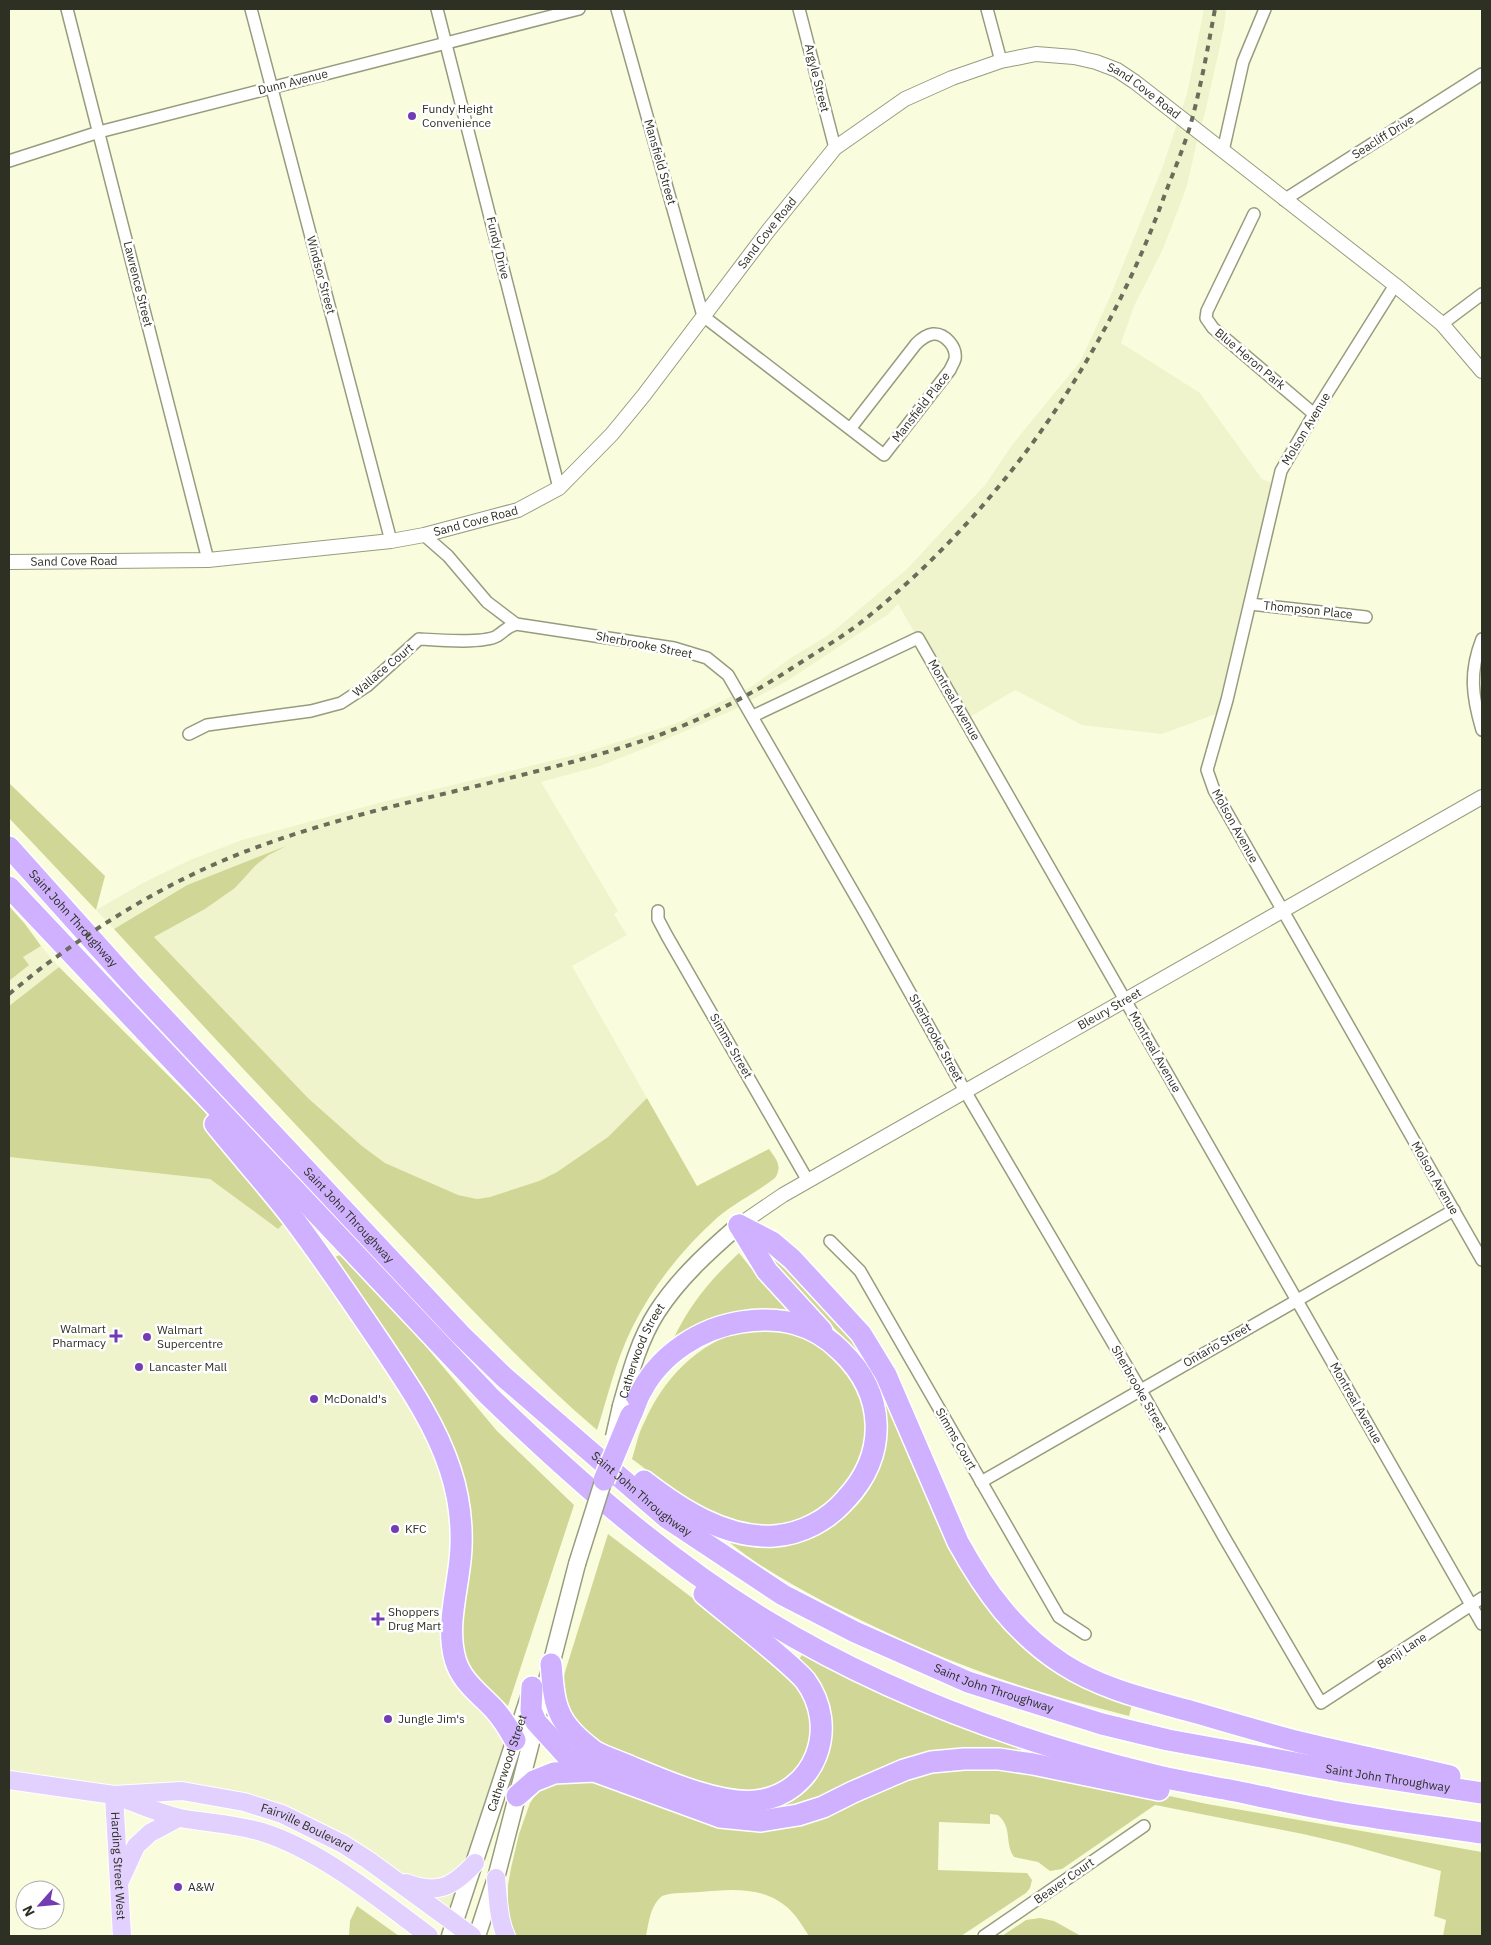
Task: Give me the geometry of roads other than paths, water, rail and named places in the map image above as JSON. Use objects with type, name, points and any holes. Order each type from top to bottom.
[{"type":"highway","name":"Saint John Throughway","points":[[9,847],[131,983],[460,1334],[504,1377],[668,1518],[743,1570],[783,1595],[855,1632],[968,1682],[1102,1724],[1168,1740],[1339,1771],[1482,1793]]},
{"type":"highway","name":"Saint John Throughway","points":[[9,887],[489,1396],[564,1469],[652,1541],[724,1593],[789,1634],[882,1682],[1008,1733],[1159,1776],[1338,1812],[1482,1833]]},
{"type":"highway","points":[[114,999],[303,1232],[336,1277],[407,1384],[429,1422],[450,1470],[460,1510],[461,1546],[453,1623],[455,1660],[468,1684],[505,1722],[515,1740]]},
{"type":"highway","points":[[539,1406],[665,1498],[718,1526],[754,1535],[774,1536],[806,1528],[827,1518],[841,1506],[863,1480],[876,1444],[874,1404],[868,1387],[851,1360],[829,1339],[767,1271],[739,1225]]},
{"type":"highway","points":[[739,1225],[772,1242],[792,1259],[860,1334],[889,1382],[958,1542],[971,1566],[1014,1625],[1047,1653],[1083,1675],[1128,1694],[1299,1742],[1482,1784]]},
{"type":"highway","points":[[604,1480],[626,1410],[664,1361],[678,1348],[716,1328],[758,1319],[781,1320],[803,1325],[829,1339]]},
{"type":"highway","points":[[551,1664],[555,1702],[568,1728],[581,1741],[596,1752],[672,1783],[737,1802],[756,1801],[772,1797],[787,1790],[801,1780],[812,1766],[822,1728],[821,1712],[814,1694],[804,1679],[768,1646],[638,1540],[564,1469]]},
{"type":"highway","points":[[532,1687],[531,1710],[536,1722],[567,1756],[594,1771],[720,1817],[754,1821],[777,1820],[823,1806],[904,1770],[932,1762],[964,1759],[999,1759],[1033,1764],[1159,1790],[1338,1812]]},
{"type":"highway","points":[[517,1796],[534,1781],[554,1773],[594,1771]]},
{"type":"main road","name":"Catherwood Street","points":[[626,1410],[640,1347],[656,1314],[688,1272],[739,1225]]},
{"type":"main road","name":"Catherwood Street","points":[[477,1936],[496,1878],[569,1592],[604,1480]]},
{"type":"main road","name":"Catherwood Street","points":[[452,1930],[532,1687],[569,1592]]},
{"type":"main road","name":"Fairville Boulevard","points":[[9,1780],[114,1795],[182,1791],[244,1802],[282,1814],[343,1844],[394,1878],[452,1930],[472,1936]]},
{"type":"main road","name":"Fairville Boulevard","points":[[114,1795],[178,1818],[221,1823],[262,1832],[291,1844],[365,1888],[429,1936]]},
{"type":"main road","name":"Harding Street West","points":[[114,1795],[122,1936]]},
{"type":"main road","points":[[119,1883],[136,1846],[150,1834],[178,1818]]},
{"type":"main road","points":[[394,1878],[420,1887],[447,1887],[461,1878],[475,1863]]},
{"type":"main road","points":[[496,1878],[499,1908],[506,1936]]},
{"type":"street","name":"Lawrence Street","points":[[67,9],[208,560]]},
{"type":"street","name":"Windsor Street","points":[[251,9],[391,541]]},
{"type":"street","name":"Fundy Drive","points":[[437,9],[559,488]]},
{"type":"street","name":"Dunn Avenue","points":[[9,161],[100,132],[579,9]]},
{"type":"street","name":"Mansfield Street","points":[[617,9],[704,316]]},
{"type":"street","name":"Argyle Street","points":[[800,9],[835,148]]},
{"type":"street","points":[[987,9],[1001,61]]},
{"type":"street","points":[[1223,151],[1243,62],[1265,9]]},
{"type":"street","name":"Sand Cove Road","points":[[9,562],[208,560],[391,541],[424,535],[518,510],[559,488],[617,427],[644,395],[768,231],[835,148],[905,99],[952,78],[1001,61],[1036,54],[1056,55],[1096,62],[1117,70],[1135,82],[1442,324],[1482,371]]},
{"type":"street","name":"Seacliff Drive","points":[[1284,200],[1482,74]]},
{"type":"street","name":"Blue Heron Park","points":[[1254,214],[1206,318],[1213,328],[1314,414]]},
{"type":"street","name":"Molson Avenue","points":[[1395,286],[1314,414],[1281,471],[1224,711],[1207,770],[1214,790],[1482,1260]]},
{"type":"street","points":[[1442,324],[1482,294]]},
{"type":"street","name":"Mansfield Place","points":[[704,316],[884,455],[950,370],[955,360],[955,353],[948,340],[934,334],[923,337],[850,428]]},
{"type":"street","name":"Sherbrooke Street","points":[[424,535],[448,556],[487,602],[516,624],[674,648],[707,658],[728,675],[965,1091],[1321,1703]]},
{"type":"street","name":"Thompson Place","points":[[1250,604],[1366,617]]},
{"type":"street","name":"Wallace Court","points":[[189,734],[206,725],[311,711],[341,703],[367,686],[418,639],[479,640],[496,637],[506,628],[516,624]]},
{"type":"street","name":"Montreal Avenue","points":[[752,716],[918,638],[1482,1624]]},
{"type":"street","points":[[1482,639],[1475,658],[1473,687],[1475,708],[1482,730]]},
{"type":"street","name":"Bleury Street","points":[[739,1225],[808,1180],[1482,797]]},
{"type":"street","name":"Simms Street","points":[[658,911],[658,919],[667,936],[808,1180]]},
{"type":"street","name":"Ontario Street","points":[[981,1482],[1454,1210]]},
{"type":"street","name":"Simms Court","points":[[830,1240],[860,1271],[1059,1617],[1085,1634]]},
{"type":"street","name":"Benji Lane","points":[[1321,1703],[1482,1598]]},
{"type":"street","name":"Beaver Court","points":[[984,1936],[1144,1826]]},
{"type":"railway","points":[[9,994],[49,962],[125,911],[175,883],[226,859],[302,832],[353,817],[560,765],[662,734],[711,713],[759,689],[859,624],[910,581],[957,534],[1001,484],[1042,430],[1078,374],[1111,316],[1140,256],[1179,159],[1195,109],[1215,9]]},
{"type":"place","name":"Fundy Height Convenience","points":[[412,116]]},
{"type":"place","name":"Walmart Pharmacy","points":[[116,1336]]},
{"type":"place","name":"Walmart Supercentre","points":[[147,1337]]},
{"type":"place","name":"Lancaster Mall","points":[[139,1367]]},
{"type":"place","name":"McDonald's","points":[[314,1399]]},
{"type":"place","name":"KFC","points":[[395,1529]]},
{"type":"place","name":"Shoppers Drug Mart","points":[[378,1619]]},
{"type":"place","name":"Jungle Jim's","points":[[388,1719]]},
{"type":"place","name":"A&W","points":[[178,1887]]}]
